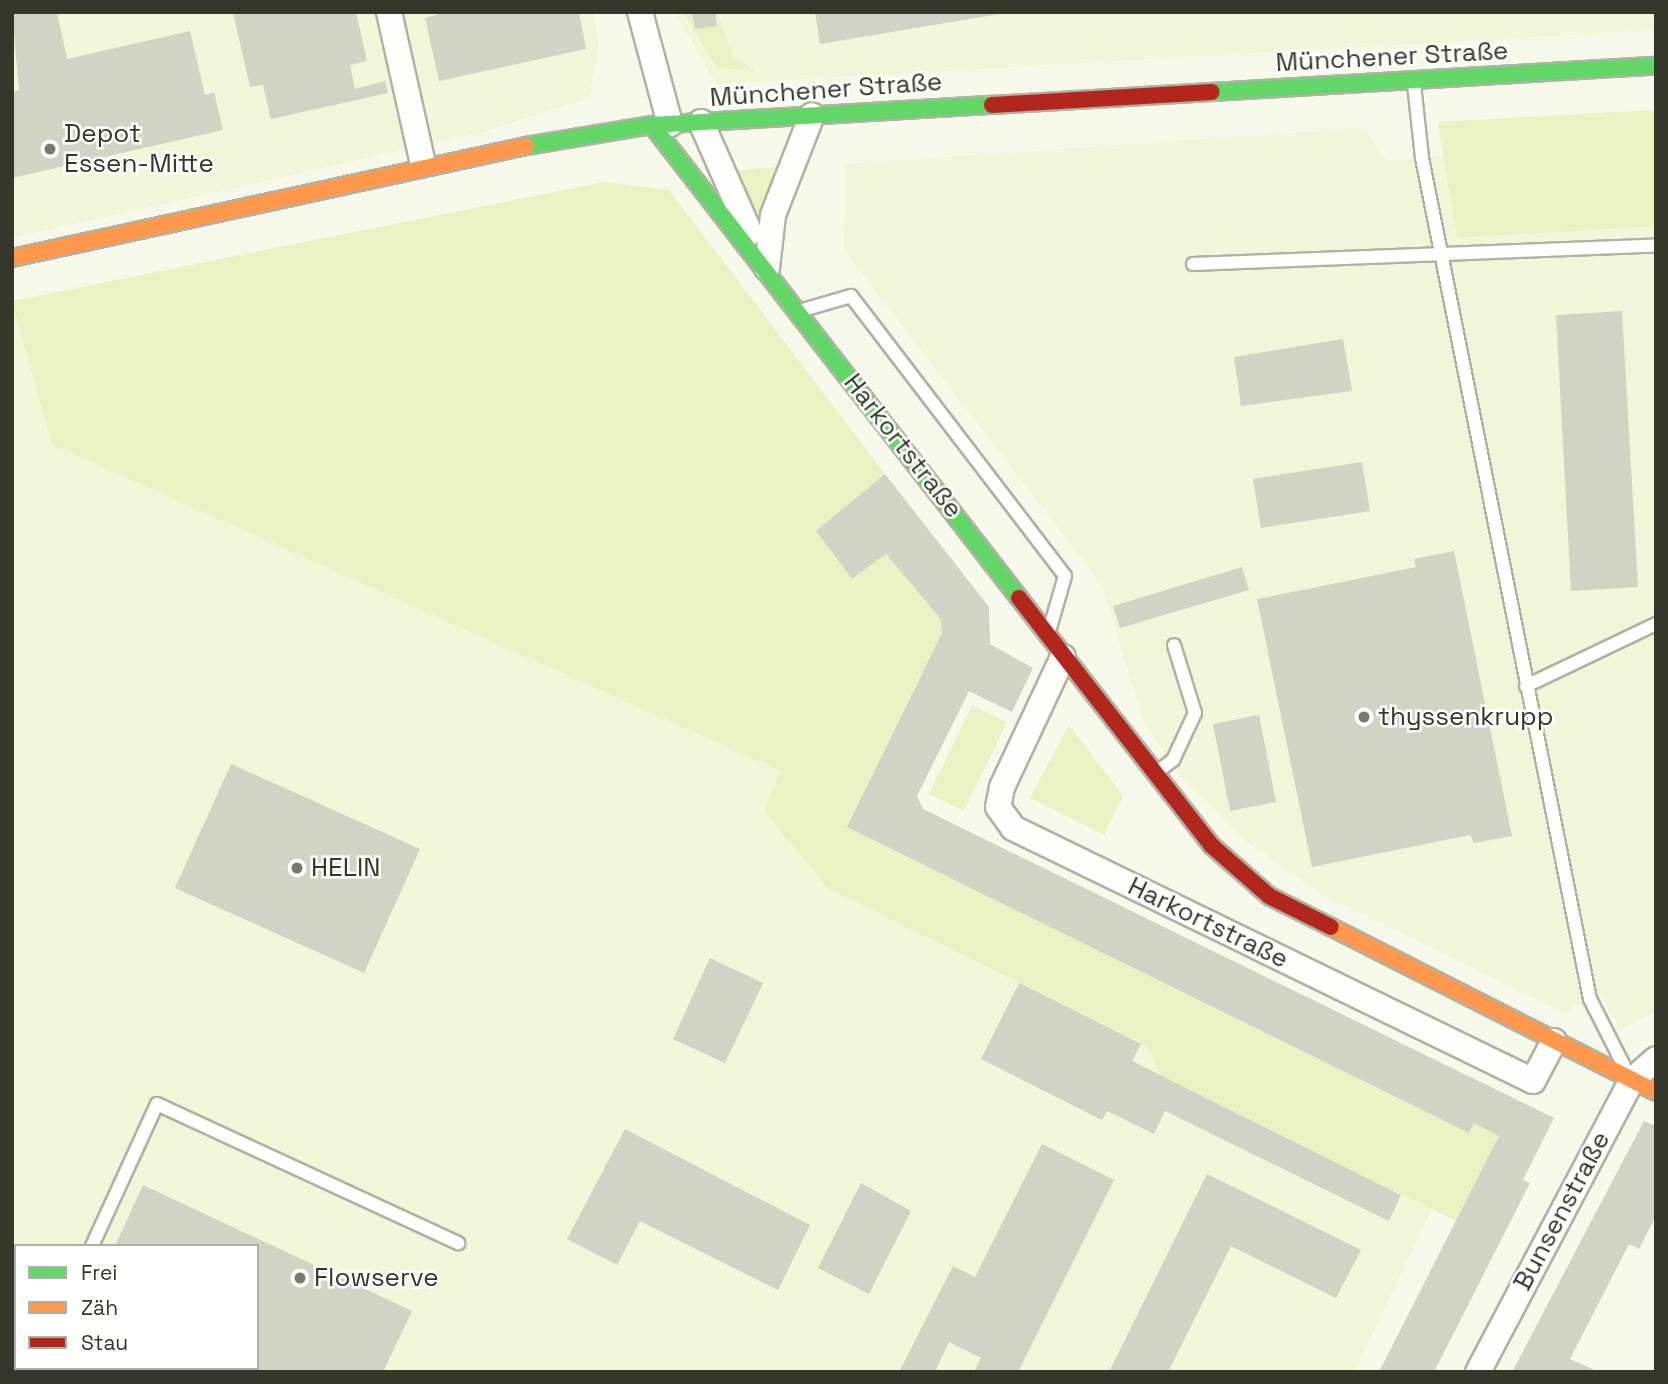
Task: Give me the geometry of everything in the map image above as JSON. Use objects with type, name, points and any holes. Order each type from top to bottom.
[{"type":"street","points":[[389,12],[423,164]]},
{"type":"street","name":"Harkortstraße","points":[[640,12],[661,125],[1063,657],[1211,845],[1269,896],[1656,1092]]},
{"type":"street","name":"Münchener Straße","points":[[12,258],[423,164],[661,125],[1656,66]]},
{"type":"street","points":[[767,268],[773,215],[811,115]]},
{"type":"street","name":"Harkortstraße","points":[[701,122],[767,268]]},
{"type":"street","name":"Harkortstraße","points":[[1063,657],[1002,787],[998,807],[1013,828],[1533,1081],[1554,1041]]},
{"type":"street","name":"Bunsenstraße","points":[[1478,1372],[1632,1080],[1656,1059]]},
{"type":"lane","points":[[1413,80],[1441,253],[1590,999],[1632,1080]]},
{"type":"lane","points":[[1193,264],[1656,245]]},
{"type":"lane","points":[[799,311],[851,296],[1065,576],[1048,635]]},
{"type":"lane","points":[[1526,686],[1656,624]]},
{"type":"lane","points":[[1154,775],[1173,760],[1195,713],[1174,645]]},
{"type":"lane","points":[[93,1244],[157,1104],[457,1243]]},
{"type":"shaded area","points":[[12,12],[593,12],[599,46],[589,98],[479,133],[12,238]]},
{"type":"shaded area","points":[[675,12],[1656,12],[1656,30],[716,84]]},
{"type":"shaded area","points":[[683,12],[717,12],[733,56],[756,71],[717,68]]},
{"type":"shaded area","points":[[1656,110],[1656,1012],[1620,1030],[1602,997],[1579,1002],[1565,1014],[1323,895],[1243,839],[1183,780],[1143,721],[1102,585],[844,250],[846,164],[1363,128],[1387,161],[1443,156],[1438,122]]},
{"type":"shaded area","points":[[1656,110],[1656,226],[1457,238],[1438,122]]},
{"type":"shaded area","points":[[776,167],[759,215],[733,171]]},
{"type":"shaded area","points":[[604,182],[669,190],[885,474],[832,519],[594,682],[782,771],[851,900],[1148,1047],[1160,1075],[1432,1209],[1354,1372],[12,1372],[12,301]]},
{"type":"shaded area","points":[[604,182],[669,190],[885,474],[816,531],[852,579],[886,554],[940,618],[942,633],[847,827],[1469,1133],[1474,1123],[1499,1136],[1456,1221],[1160,1075],[1148,1047],[828,888],[764,811],[781,771],[52,444],[12,301]]},
{"type":"shaded area","points":[[972,705],[1007,722],[964,811],[929,794]]},
{"type":"shaded area","points":[[1069,725],[1123,796],[1104,835],[1030,798]]},
{"type":"building","points":[[12,12],[57,12],[67,59],[190,31],[205,95],[214,92],[223,130],[12,178],[12,92],[19,90]]},
{"type":"building","points":[[233,12],[356,12],[367,61],[350,65],[355,89],[385,81],[388,93],[271,119],[263,85],[250,87]]},
{"type":"building","points":[[447,12],[579,12],[586,49],[439,81],[425,18]]},
{"type":"building","points":[[692,12],[715,12],[717,26],[695,29]]},
{"type":"building","points":[[815,12],[999,12],[999,14],[820,44]]},
{"type":"building","points":[[1622,311],[1638,587],[1571,591],[1556,315]]},
{"type":"building","points":[[1343,339],[1352,391],[1241,406],[1234,357]]},
{"type":"building","points":[[1362,462],[1370,511],[1261,528],[1253,479]]},
{"type":"building","points":[[885,474],[989,607],[990,644],[1033,668],[1012,712],[969,691],[917,796],[923,809],[1554,1118],[1523,1180],[1530,1183],[1434,1372],[1379,1372],[1499,1136],[1474,1123],[1469,1133],[847,827],[942,633],[940,618],[886,554],[852,579],[816,531]]},
{"type":"building","name":"thyssenkrupp","points":[[1454,551],[1512,836],[1474,843],[1470,835],[1312,867],[1257,599],[1416,567],[1414,559]]},
{"type":"building","points":[[1242,567],[1249,590],[1120,628],[1113,606]]},
{"type":"building","points":[[1259,715],[1276,802],[1230,811],[1213,724]]},
{"type":"building","name":"HELIN","points":[[231,764],[420,849],[364,973],[175,888]]},
{"type":"building","points":[[710,958],[763,983],[725,1063],[673,1039]]},
{"type":"building","points":[[1019,983],[1141,1044],[1132,1061],[1401,1195],[1389,1221],[1165,1111],[1154,1134],[1107,1111],[1102,1120],[981,1059]]},
{"type":"building","points":[[1644,1121],[1656,1126],[1656,1216],[1639,1249],[1629,1244],[1570,1359],[1599,1372],[1512,1372]]},
{"type":"building","points":[[625,1129],[810,1225],[778,1290],[640,1221],[617,1265],[567,1239]]},
{"type":"building","points":[[1042,1144],[1114,1180],[1018,1372],[974,1372],[981,1358],[949,1342],[935,1372],[899,1372],[953,1266],[975,1277]]},
{"type":"building","points":[[1207,1174],[1361,1250],[1336,1298],[1231,1246],[1168,1372],[1109,1372]]},
{"type":"building","points":[[861,1183],[911,1211],[869,1294],[818,1268]]},
{"type":"building","name":"Flowserve","points":[[143,1185],[412,1311],[383,1372],[56,1372],[259,1370],[259,1244],[116,1244]]},
{"type":"traffic: fast","points":[[1212,92],[1656,66]]},
{"type":"traffic: fast","points":[[526,146],[652,125],[992,105]]},
{"type":"traffic: fast","points":[[652,125],[1019,598]]},
{"type":"traffic: slow","points":[[12,258],[526,146]]},
{"type":"traffic: slow","points":[[1331,927],[1656,1092]]},
{"type":"traffic: jam","points":[[992,105],[1212,92]]},
{"type":"traffic: jam","points":[[1019,598],[1211,845],[1269,896],[1331,927]]},
{"type":"place","name":"Depot Essen-Mitte","points":[[50,149]]},
{"type":"place","name":"thyssenkrupp","points":[[1364,717]]},
{"type":"place","name":"HELIN","points":[[297,868]]},
{"type":"place","name":"Flowserve","points":[[300,1278]]}]
